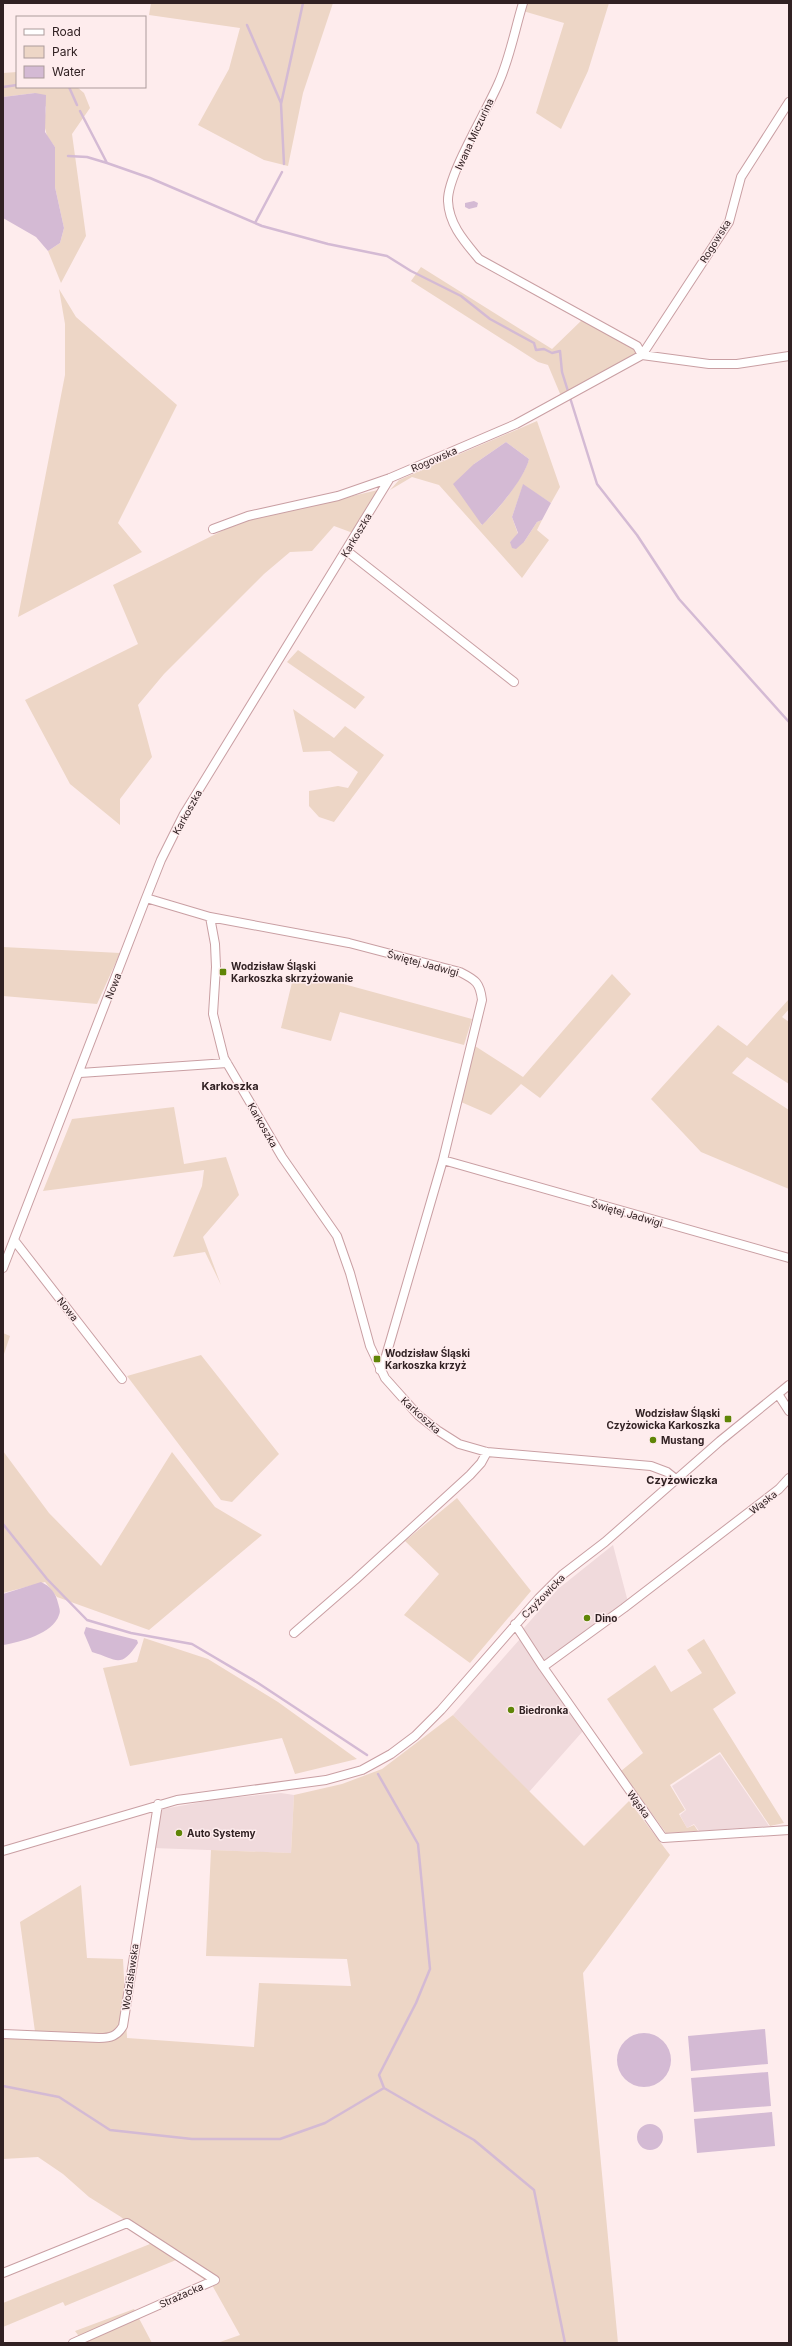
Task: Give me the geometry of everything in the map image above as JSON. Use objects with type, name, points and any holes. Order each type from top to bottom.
[{"type":"street","name":"Iwana Miczurina","points":[[523,3],[500,81],[453,180],[448,200],[452,220],[461,236],[480,259],[636,346],[642,355]]},
{"type":"street","name":"Rogowska","points":[[213,529],[248,516],[338,496],[390,478],[516,424],[642,355],[729,222],[741,177],[789,102]]},
{"type":"street","points":[[642,355],[709,364],[737,364],[789,356]]},
{"type":"street","name":"Karkoszka","points":[[146,898],[161,860],[184,814],[347,551],[390,478]]},
{"type":"street","points":[[347,551],[514,682]]},
{"type":"street","points":[[146,898],[210,917]]},
{"type":"street","name":"Nowa","points":[[3,1268],[80,1073],[146,898]]},
{"type":"street","name":"Karkoszka","points":[[210,917],[215,944],[216,967],[213,1014],[220,1043],[227,1063],[282,1157],[337,1236],[350,1273],[370,1346],[380,1370],[401,1397],[437,1430],[459,1444],[487,1452],[651,1466],[667,1472],[677,1480]]},
{"type":"street","name":"Świętej Jadwigi","points":[[210,917],[349,943],[460,972],[473,979],[481,988],[482,1000],[442,1160],[383,1366],[380,1370]]},
{"type":"street","points":[[80,1073],[227,1063]]},
{"type":"street","name":"Świętej Jadwigi","points":[[442,1160],[789,1258]]},
{"type":"street","name":"Nowa","points":[[14,1240],[122,1379]]},
{"type":"street","name":"Czyżowicka","points":[[158,1804],[201,1796],[326,1780],[362,1770],[391,1754],[414,1736],[441,1710],[515,1624],[562,1575],[605,1542],[720,1441],[789,1385]]},
{"type":"street","points":[[778,1394],[789,1411]]},
{"type":"street","points":[[294,1633],[355,1580],[470,1475],[481,1463],[487,1452]]},
{"type":"street","name":"Wąska","points":[[543,1667],[624,1608],[773,1494],[789,1478]]},
{"type":"street","name":"Wąska","points":[[515,1624],[543,1667],[663,1838],[789,1830]]},
{"type":"street","points":[[3,1851],[158,1804]]},
{"type":"street","name":"Wodzisławska","points":[[3,2034],[111,2038],[119,2033],[124,2016],[158,1804]]},
{"type":"street","name":"Strażacka","points":[[3,2273],[127,2223],[215,2280],[75,2343]]},
{"type":"shaded area","points":[[613,1545],[628,1602],[545,1662],[541,1659],[525,1636],[524,1628],[558,1589]]},
{"type":"shaded area","points":[[520,1639],[583,1731],[529,1792],[453,1715]]},
{"type":"shaded area","points":[[720,1754],[769,1826],[699,1831],[694,1824],[687,1828],[680,1815],[686,1810],[672,1786]]},
{"type":"shaded area","points":[[281,1793],[294,1795],[291,1853],[153,1848],[159,1814],[163,1809],[218,1799]]},
{"type":"green space","points":[[151,3],[333,3],[303,93],[288,166],[264,160],[198,125],[229,69],[240,28],[149,15]]},
{"type":"green space","points":[[526,3],[609,3],[588,71],[561,129],[536,113],[564,23],[523,11]]},
{"type":"green space","points":[[16,72],[16,88],[78,88],[84,93],[90,108],[72,134],[86,236],[61,283],[48,251],[60,243],[64,228],[55,187],[55,147],[47,136],[44,124],[46,107],[35,93],[3,97],[3,73]]},
{"type":"green space","points":[[421,267],[552,349],[583,319],[634,348],[637,353],[561,396],[548,365],[538,362],[411,281]]},
{"type":"green space","points":[[59,289],[76,317],[177,405],[118,523],[142,552],[18,617],[65,375],[65,324]]},
{"type":"green space","points":[[537,421],[560,487],[551,503],[523,485],[512,517],[518,534],[510,542],[524,542],[537,522],[542,520],[537,530],[549,540],[522,578],[439,485],[412,477],[390,490],[399,480]],"holes":[[[506,442],[529,459],[522,475],[509,494],[481,525],[474,464]]]},
{"type":"green space","points":[[378,490],[353,533],[334,526],[312,551],[290,552],[264,574],[164,674],[138,705],[152,757],[120,799],[120,825],[70,784],[25,700],[138,644],[113,585],[238,523]]},
{"type":"green space","points":[[298,650],[365,697],[355,709],[287,662]]},
{"type":"green space","points":[[293,709],[334,738],[345,726],[384,755],[334,822],[319,817],[309,806],[309,791],[338,786],[348,788],[358,772],[330,751],[303,752]]},
{"type":"green space","points":[[3,947],[120,953],[97,1004],[3,996]]},
{"type":"green space","points":[[294,974],[340,983],[472,1019],[464,1045],[340,1012],[331,1041],[281,1028]]},
{"type":"green space","points":[[612,974],[631,994],[540,1098],[521,1084],[491,1115],[461,1102],[475,1046],[523,1077]]},
{"type":"green space","points":[[789,999],[789,1009],[782,1017],[789,1022],[789,1084],[747,1057],[732,1073],[789,1110],[789,1189],[701,1152],[651,1099],[718,1025],[747,1046]]},
{"type":"green space","points":[[174,1107],[184,1164],[226,1157],[239,1195],[203,1237],[221,1285],[205,1252],[173,1257],[202,1186],[204,1170],[43,1191],[72,1119]]},
{"type":"green space","points":[[3,1333],[10,1336],[3,1357]]},
{"type":"green space","points":[[201,1355],[279,1454],[232,1502],[221,1500],[127,1376]]},
{"type":"green space","points":[[3,1451],[49,1513],[101,1566],[172,1452],[215,1507],[262,1535],[149,1630],[57,1597],[45,1582],[3,1593]]},
{"type":"green space","points":[[457,1498],[531,1591],[470,1663],[404,1615],[439,1574],[405,1541]]},
{"type":"green space","points":[[144,1638],[208,1659],[278,1702],[357,1759],[295,1774],[282,1738],[130,1766],[103,1668],[137,1662]]},
{"type":"green space","points":[[704,1639],[736,1693],[713,1709],[784,1823],[770,1826],[720,1752],[670,1785],[685,1810],[679,1814],[687,1828],[694,1825],[698,1831],[666,1833],[621,1771],[643,1753],[607,1699],[655,1665],[671,1692],[702,1673],[687,1650]]},
{"type":"green space","points":[[453,1715],[584,1846],[629,1801],[670,1855],[583,1973],[618,2343],[217,2343],[240,2335],[212,2285],[176,2260],[65,2306],[63,2302],[3,2327],[3,2303],[150,2244],[121,2217],[89,2197],[63,2174],[38,2157],[3,2159],[4,2038],[36,2039],[20,1922],[81,1885],[87,1958],[123,1959],[127,2038],[254,2047],[259,1983],[351,1986],[347,1959],[206,1956],[211,1850],[291,1853],[294,1795],[342,1784],[382,1769]]},
{"type":"green space","points":[[134,2309],[152,2343],[84,2343],[75,2331]]},
{"type":"water","points":[[35,93],[46,95],[45,132],[55,147],[55,187],[64,228],[60,243],[48,251],[36,237],[3,218],[3,97]]},
{"type":"water","points":[[474,201],[478,203],[477,207],[469,209],[465,207],[465,203]]},
{"type":"water","points":[[506,442],[529,459],[522,476],[516,485],[495,512],[482,525],[453,484],[474,464]]},
{"type":"water","points":[[523,484],[551,503],[542,520],[537,522],[524,542],[516,549],[512,548],[510,542],[518,533],[512,517]]},
{"type":"water","points":[[41,1582],[52,1590],[56,1596],[60,1612],[56,1622],[35,1636],[3,1645],[3,1594]]},
{"type":"water","points":[[86,1627],[137,1640],[138,1643],[127,1657],[122,1660],[113,1659],[92,1652],[84,1633]]},
{"type":"water","points":[[765,2029],[768,2064],[691,2071],[688,2036]]},
{"type":"water","points":[[644,2033],[654,2035],[663,2041],[669,2050],[671,2060],[669,2070],[663,2079],[654,2085],[644,2087],[634,2085],[625,2079],[619,2070],[617,2060],[619,2050],[625,2041],[634,2035]]},
{"type":"water","points":[[768,2072],[771,2106],[694,2112],[691,2078]]},
{"type":"water","points":[[772,2112],[775,2146],[697,2153],[694,2119]]},
{"type":"water","points":[[650,2124],[659,2128],[663,2137],[659,2146],[650,2150],[641,2146],[637,2137],[641,2128]]},
{"type":"waterway","points":[[284,164],[281,104],[303,3]]},
{"type":"waterway","points":[[247,25],[281,103]]},
{"type":"waterway","points":[[3,87],[16,85]]},
{"type":"waterway","points":[[69,88],[77,105]]},
{"type":"waterway","points":[[80,111],[107,163],[150,178],[262,226],[328,244],[387,256],[411,271],[461,296],[490,319],[534,343],[536,350],[544,349],[552,353],[560,351],[562,372],[597,484],[637,535],[679,599],[789,722]]},
{"type":"waterway","points":[[68,156],[87,157],[107,163]]},
{"type":"waterway","points":[[255,223],[282,172]]},
{"type":"waterway","points":[[3,1524],[47,1579],[87,1620],[131,1633],[192,1644],[258,1683],[367,1755]]},
{"type":"waterway","points":[[378,1774],[418,1844],[430,1969],[416,2003],[379,2075],[384,2088],[474,2140],[534,2190],[565,2343]]},
{"type":"waterway","points":[[3,2086],[59,2097],[110,2130],[192,2139],[280,2139],[325,2123],[384,2088]]},
{"type":"place","name":"Wodzisław Śląski Karkoszka skrzyżowanie","points":[[223,972]]},
{"type":"place","name":"Wodzisław Śląski Karkoszka krzyż","points":[[377,1359]]},
{"type":"place","name":"Wodzisław Śląski Czyżowicka Karkoszka","points":[[728,1419]]},
{"type":"place","name":"Mustang","points":[[653,1440]]},
{"type":"place","name":"Dino","points":[[587,1618]]},
{"type":"place","name":"Biedronka","points":[[511,1710]]},
{"type":"place","name":"Auto Systemy","points":[[179,1833]]},
{"type":"district","name":"Karkoszka","points":[[230,1086]]},
{"type":"district","name":"Czyżowiczka","points":[[682,1480]]}]
